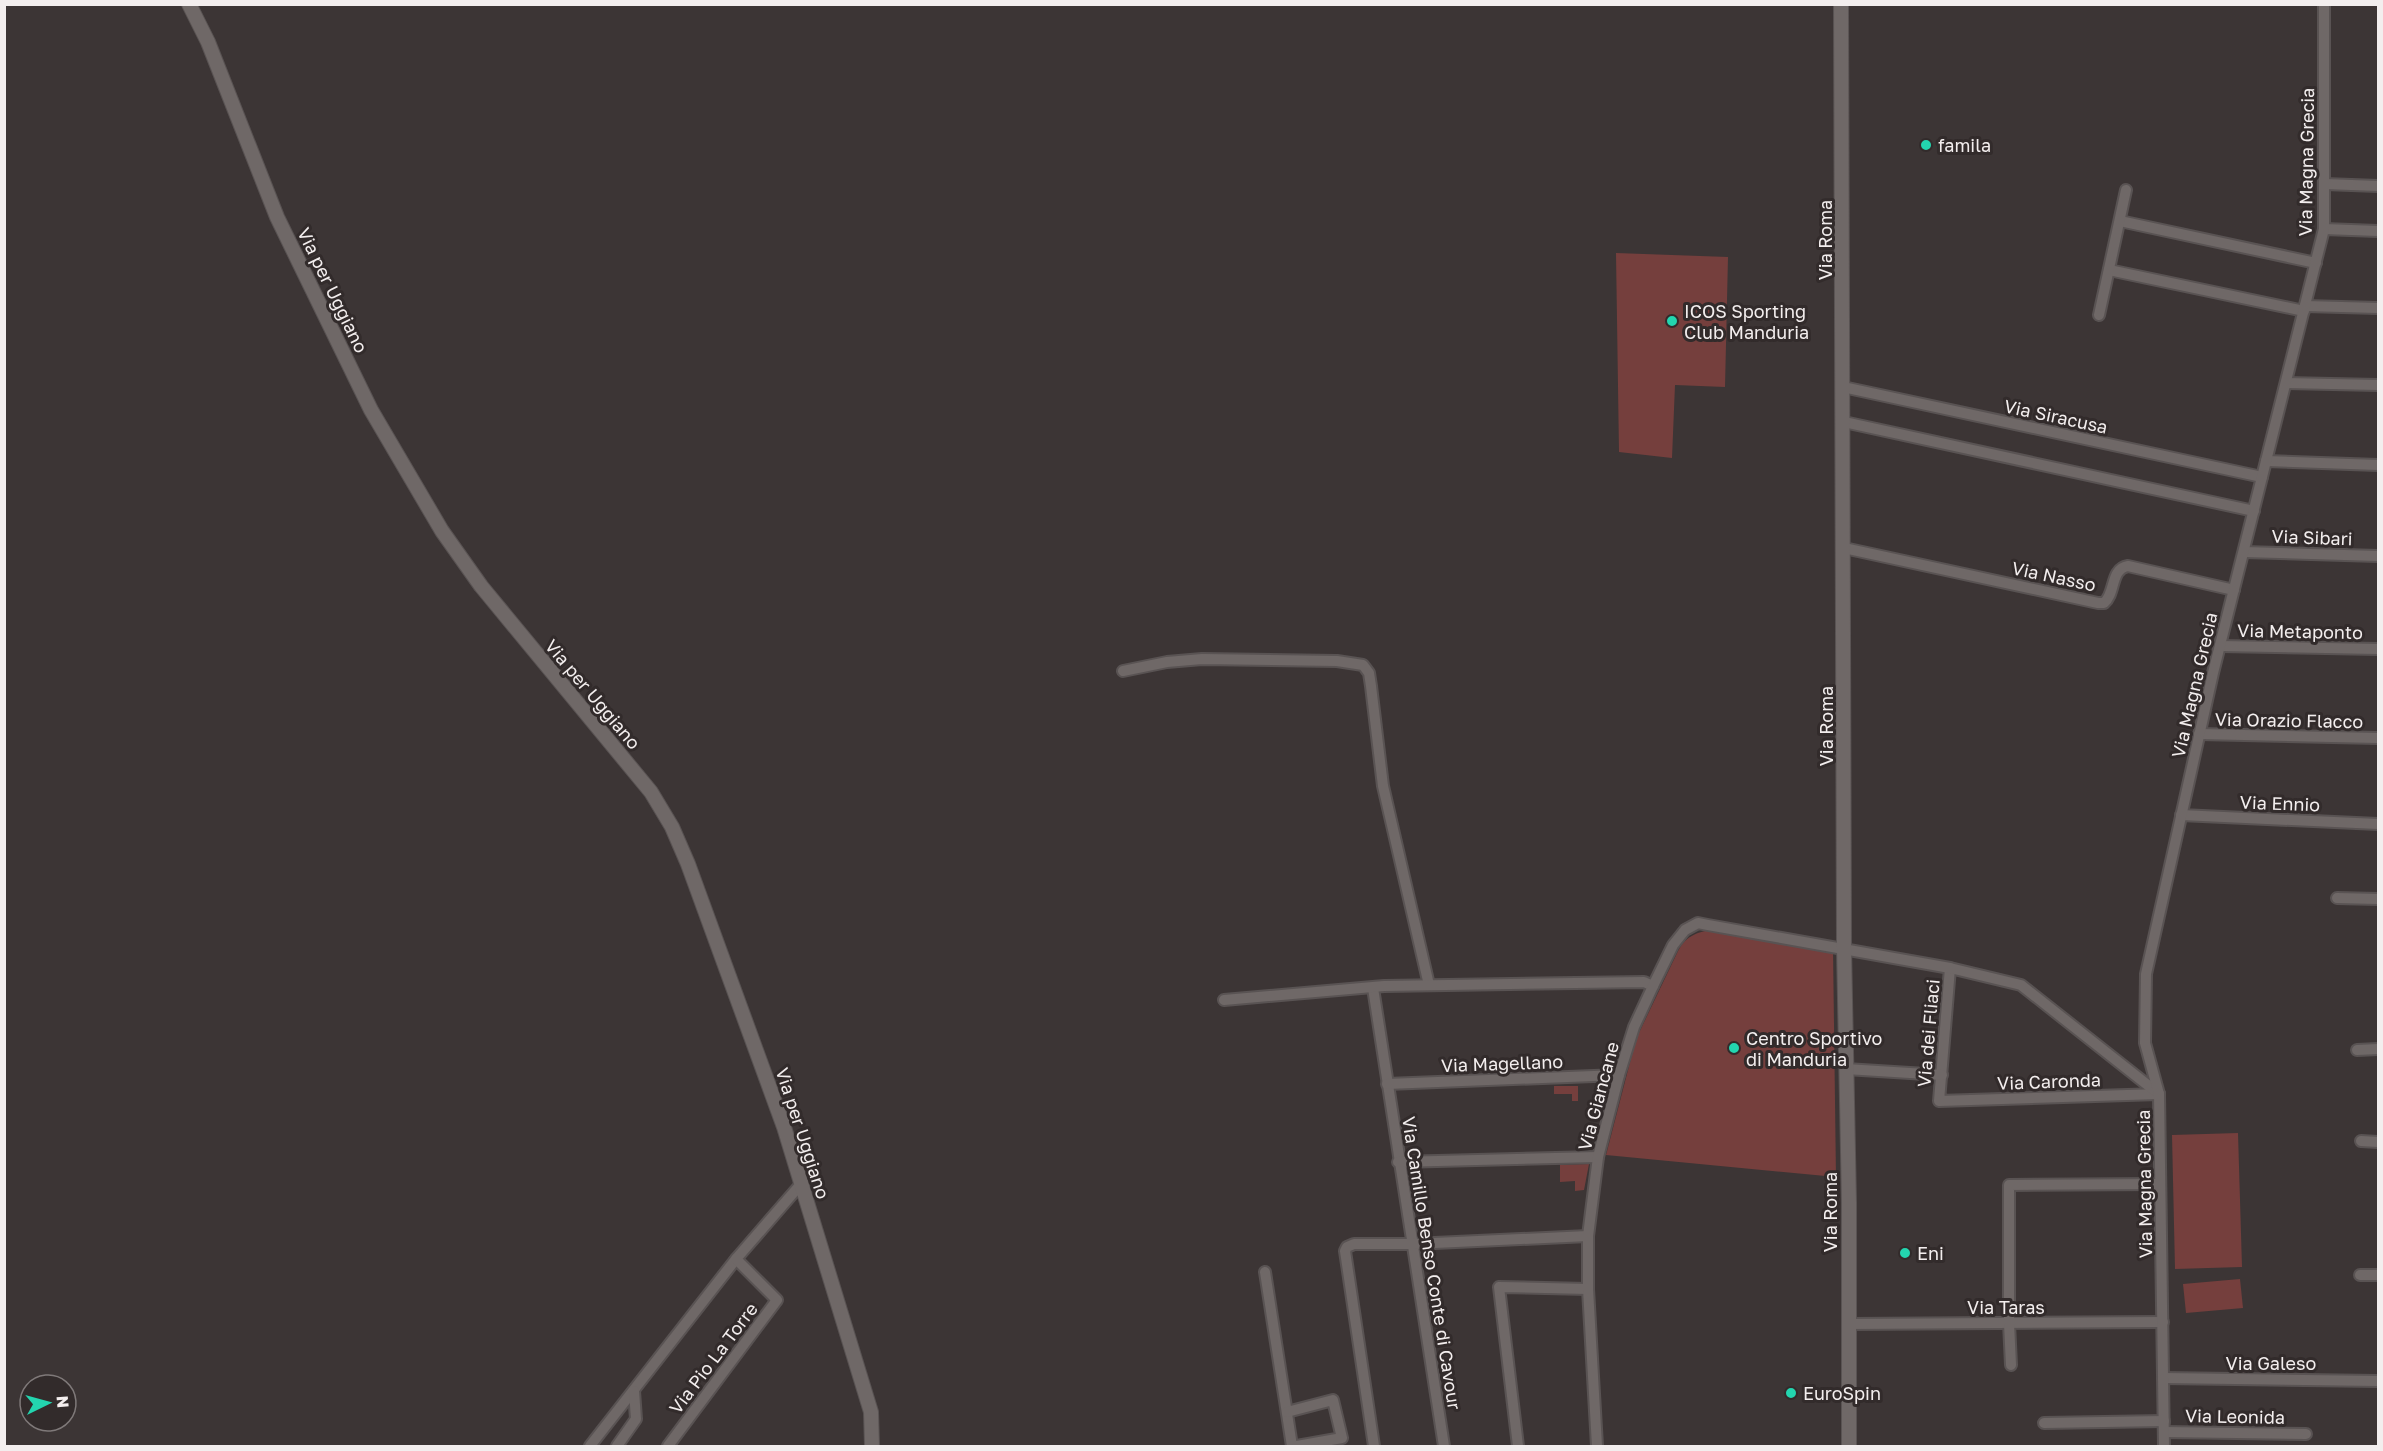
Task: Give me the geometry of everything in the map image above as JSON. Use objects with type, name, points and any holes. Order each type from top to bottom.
[{"type":"street","name":"Via per Uggiano","points":[[189,4],[208,42],[277,216],[371,410],[442,531],[481,586],[651,792],[672,826],[784,1127],[871,1412],[872,1446]]},
{"type":"street","name":"Via Roma","points":[[1841,4],[1844,948],[1849,1446]]},
{"type":"street","name":"Via Magna Grecia","points":[[2164,1446],[2159,1094],[2145,1043],[2146,974],[2220,646],[2324,229],[2324,4]]},
{"type":"street","points":[[2325,184],[2379,186]]},
{"type":"street","points":[[2099,315],[2126,190]]},
{"type":"street","points":[[2120,221],[2316,262]]},
{"type":"street","points":[[2324,229],[2379,231]]},
{"type":"street","points":[[2109,270],[2304,308],[2379,308]]},
{"type":"street","points":[[2286,383],[2379,385]]},
{"type":"street","name":"Via Siracusa","points":[[1843,387],[2262,477]]},
{"type":"street","points":[[1844,423],[2254,511]]},
{"type":"street","points":[[2266,461],[2379,465]]},
{"type":"street","name":"Via Nasso","points":[[1844,548],[2098,603],[2104,603],[2109,599],[2117,571],[2128,566],[2234,590]]},
{"type":"street","name":"Via Sibari","points":[[2244,552],[2379,556]]},
{"type":"street","name":"Via Metaponto","points":[[2220,646],[2379,649]]},
{"type":"street","points":[[1123,672],[1167,662],[1202,659],[1338,661],[1363,665],[1369,673],[1383,786],[1429,985]]},
{"type":"street","name":"Via Orazio Flacco","points":[[2199,734],[2379,738]]},
{"type":"street","name":"Via Ennio","points":[[2181,815],[2379,824]]},
{"type":"street","points":[[2337,898],[2379,899]]},
{"type":"street","name":"Via Giancane","points":[[1597,1446],[1588,1289],[1588,1236],[1598,1158],[1634,1027],[1673,945],[1685,930],[1698,923],[1844,948]]},
{"type":"street","points":[[1844,948],[1950,968],[2021,985],[2159,1094]]},
{"type":"street","name":"Via dei Fliaci","points":[[1939,1101],[1950,968]]},
{"type":"street","points":[[1224,1000],[1429,985],[1644,982],[1653,986]]},
{"type":"street","name":"Via Camillo Benso Conte di Cavour","points":[[1373,988],[1398,1162],[1444,1446]]},
{"type":"street","points":[[2357,1050],[2379,1049]]},
{"type":"street","points":[[1846,1069],[1941,1075]]},
{"type":"street","name":"Via Magellano","points":[[1387,1084],[1619,1075]]},
{"type":"street","name":"Via Caronda","points":[[1939,1101],[2159,1094]]},
{"type":"street","points":[[2361,1141],[2379,1142]]},
{"type":"street","points":[[1398,1162],[1598,1158]]},
{"type":"street","points":[[590,1446],[736,1259],[801,1184]]},
{"type":"street","points":[[2011,1365],[2009,1185],[2160,1184]]},
{"type":"street","points":[[1374,1446],[1346,1251],[1350,1245],[1588,1236]]},
{"type":"street","name":"Via Pio La Torre","points":[[668,1446],[777,1300],[736,1259]]},
{"type":"street","points":[[1265,1272],[1292,1446]]},
{"type":"street","points":[[2360,1275],[2379,1275]]},
{"type":"street","points":[[1518,1446],[1499,1287],[1588,1289]]},
{"type":"street","name":"Via Taras","points":[[1849,1324],[2163,1322]]},
{"type":"street","name":"Via Galeso","points":[[2163,1378],[2379,1381]]},
{"type":"street","points":[[618,1446],[636,1419],[634,1391]]},
{"type":"street","points":[[1287,1413],[1333,1400],[1342,1438],[1297,1446]]},
{"type":"street","name":"Via Leonida","points":[[2044,1423],[2164,1426],[2306,1434]]},
{"type":"shaded area","name":"ICOS Sporting Club Manduria","points":[[1616,253],[1728,257],[1725,387],[1675,385],[1672,458],[1619,452]]},
{"type":"shaded area","name":"Centro Sportivo di Manduria","points":[[1715,929],[1833,949],[1836,1177],[1606,1155],[1636,1039],[1678,951],[1693,935]]},
{"type":"shaded area","points":[[1554,1086],[1578,1086],[1578,1101],[1572,1101],[1572,1094],[1554,1094]]},
{"type":"shaded area","points":[[2238,1133],[2242,1267],[2175,1269],[2172,1135]]},
{"type":"shaded area","points":[[1589,1164],[1584,1190],[1575,1191],[1575,1181],[1560,1182],[1560,1165]]},
{"type":"shaded area","points":[[2240,1279],[2243,1308],[2186,1313],[2183,1284]]},
{"type":"place","name":"famila","points":[[1926,145]]},
{"type":"place","name":"ICOS Sporting Club Manduria","points":[[1672,321]]},
{"type":"place","name":"Centro Sportivo di Manduria","points":[[1734,1048]]},
{"type":"place","name":"Eni","points":[[1905,1253]]},
{"type":"place","name":"EuroSpin","points":[[1791,1393]]}]
